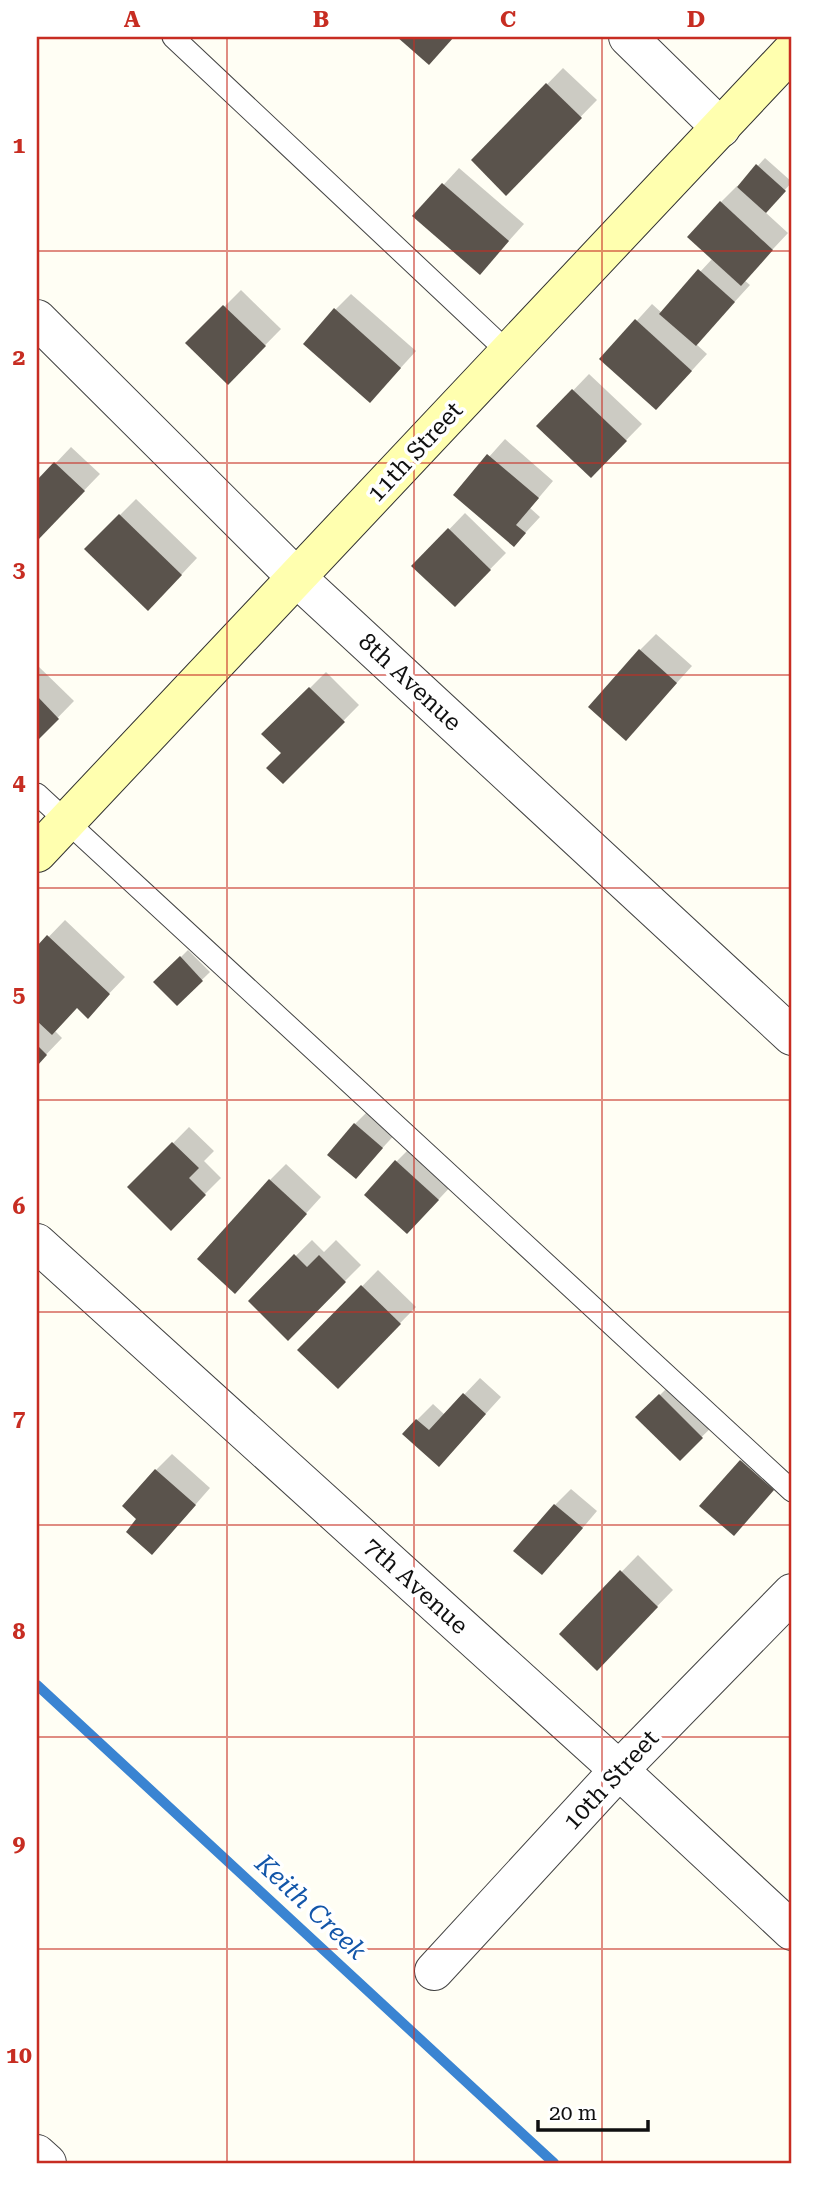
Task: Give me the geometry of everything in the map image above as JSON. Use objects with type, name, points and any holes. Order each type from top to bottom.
[{"type":"main road","name":"11th Street","points":[[37,853],[792,51]]},
{"type":"street","points":[[628,37],[721,128]]},
{"type":"street","name":"8th Avenue","points":[[37,319],[297,578],[792,1036]]},
{"type":"street","name":"7th Avenue","points":[[37,1243],[619,1770],[792,1931]]},
{"type":"street","name":"10th Street","points":[[433,1971],[619,1770],[792,1593]]},
{"type":"street","points":[[37,2154],[47,2163]]},
{"type":"lane","points":[[173,37],[509,353]]},
{"type":"lane","points":[[37,794],[792,1491]]},
{"type":"building","points":[[397,37],[454,37],[429,65]]},
{"type":"building","points":[[546,83],[582,118],[506,196],[471,160]]},
{"type":"building","points":[[756,164],[786,191],[766,213],[737,187]]},
{"type":"building","points":[[442,183],[509,241],[480,275],[412,216]]},
{"type":"building","points":[[720,201],[773,250],[741,286],[687,237]]},
{"type":"building","points":[[698,269],[735,302],[696,346],[659,314]]},
{"type":"building","points":[[223,305],[266,346],[228,385],[185,343]]},
{"type":"building","points":[[334,308],[401,368],[370,403],[303,344]]},
{"type":"building","points":[[635,319],[692,371],[656,410],[599,359]]},
{"type":"building","points":[[572,389],[627,441],[591,478],[536,426]]},
{"type":"building","points":[[487,454],[539,498],[516,525],[526,533],[514,547],[453,495]]},
{"type":"building","points":[[54,462],[85,491],[37,541],[37,480]]},
{"type":"building","points":[[119,514],[182,575],[148,611],[84,549]]},
{"type":"building","points":[[448,528],[491,570],[455,607],[411,566]]},
{"type":"building","points":[[639,649],[677,683],[626,741],[588,707]]},
{"type":"building","points":[[309,687],[345,722],[283,784],[266,768],[281,753],[261,734]]},
{"type":"building","points":[[37,696],[59,719],[37,741]]},
{"type":"building","points":[[47,935],[110,994],[88,1019],[77,1008],[52,1035],[37,1021],[37,946]]},
{"type":"building","points":[[180,956],[203,981],[177,1006],[153,982]]},
{"type":"building","points":[[37,1045],[47,1055],[37,1066]]},
{"type":"building","points":[[354,1123],[383,1148],[356,1179],[327,1155]]},
{"type":"building","points":[[172,1142],[199,1168],[189,1178],[206,1195],[171,1231],[127,1187]]},
{"type":"building","points":[[395,1160],[439,1200],[407,1234],[364,1195]]},
{"type":"building","points":[[269,1179],[307,1214],[235,1294],[197,1259]]},
{"type":"building","points":[[294,1254],[307,1267],[319,1255],[346,1282],[288,1341],[248,1301]]},
{"type":"building","points":[[361,1285],[401,1324],[338,1389],[297,1350]]},
{"type":"building","points":[[463,1393],[486,1414],[439,1467],[402,1434],[416,1419],[429,1430]]},
{"type":"building","points":[[659,1394],[703,1438],[680,1461],[635,1417]]},
{"type":"building","points":[[740,1460],[774,1490],[734,1536],[699,1506]]},
{"type":"building","points":[[155,1469],[196,1505],[152,1555],[126,1532],[136,1519],[122,1506]]},
{"type":"building","points":[[554,1504],[583,1528],[542,1575],[513,1551]]},
{"type":"building","points":[[620,1570],[658,1607],[597,1671],[559,1634]]},
{"type":"waterway","name":"Keith Creek","points":[[37,1685],[554,2163]]}]
